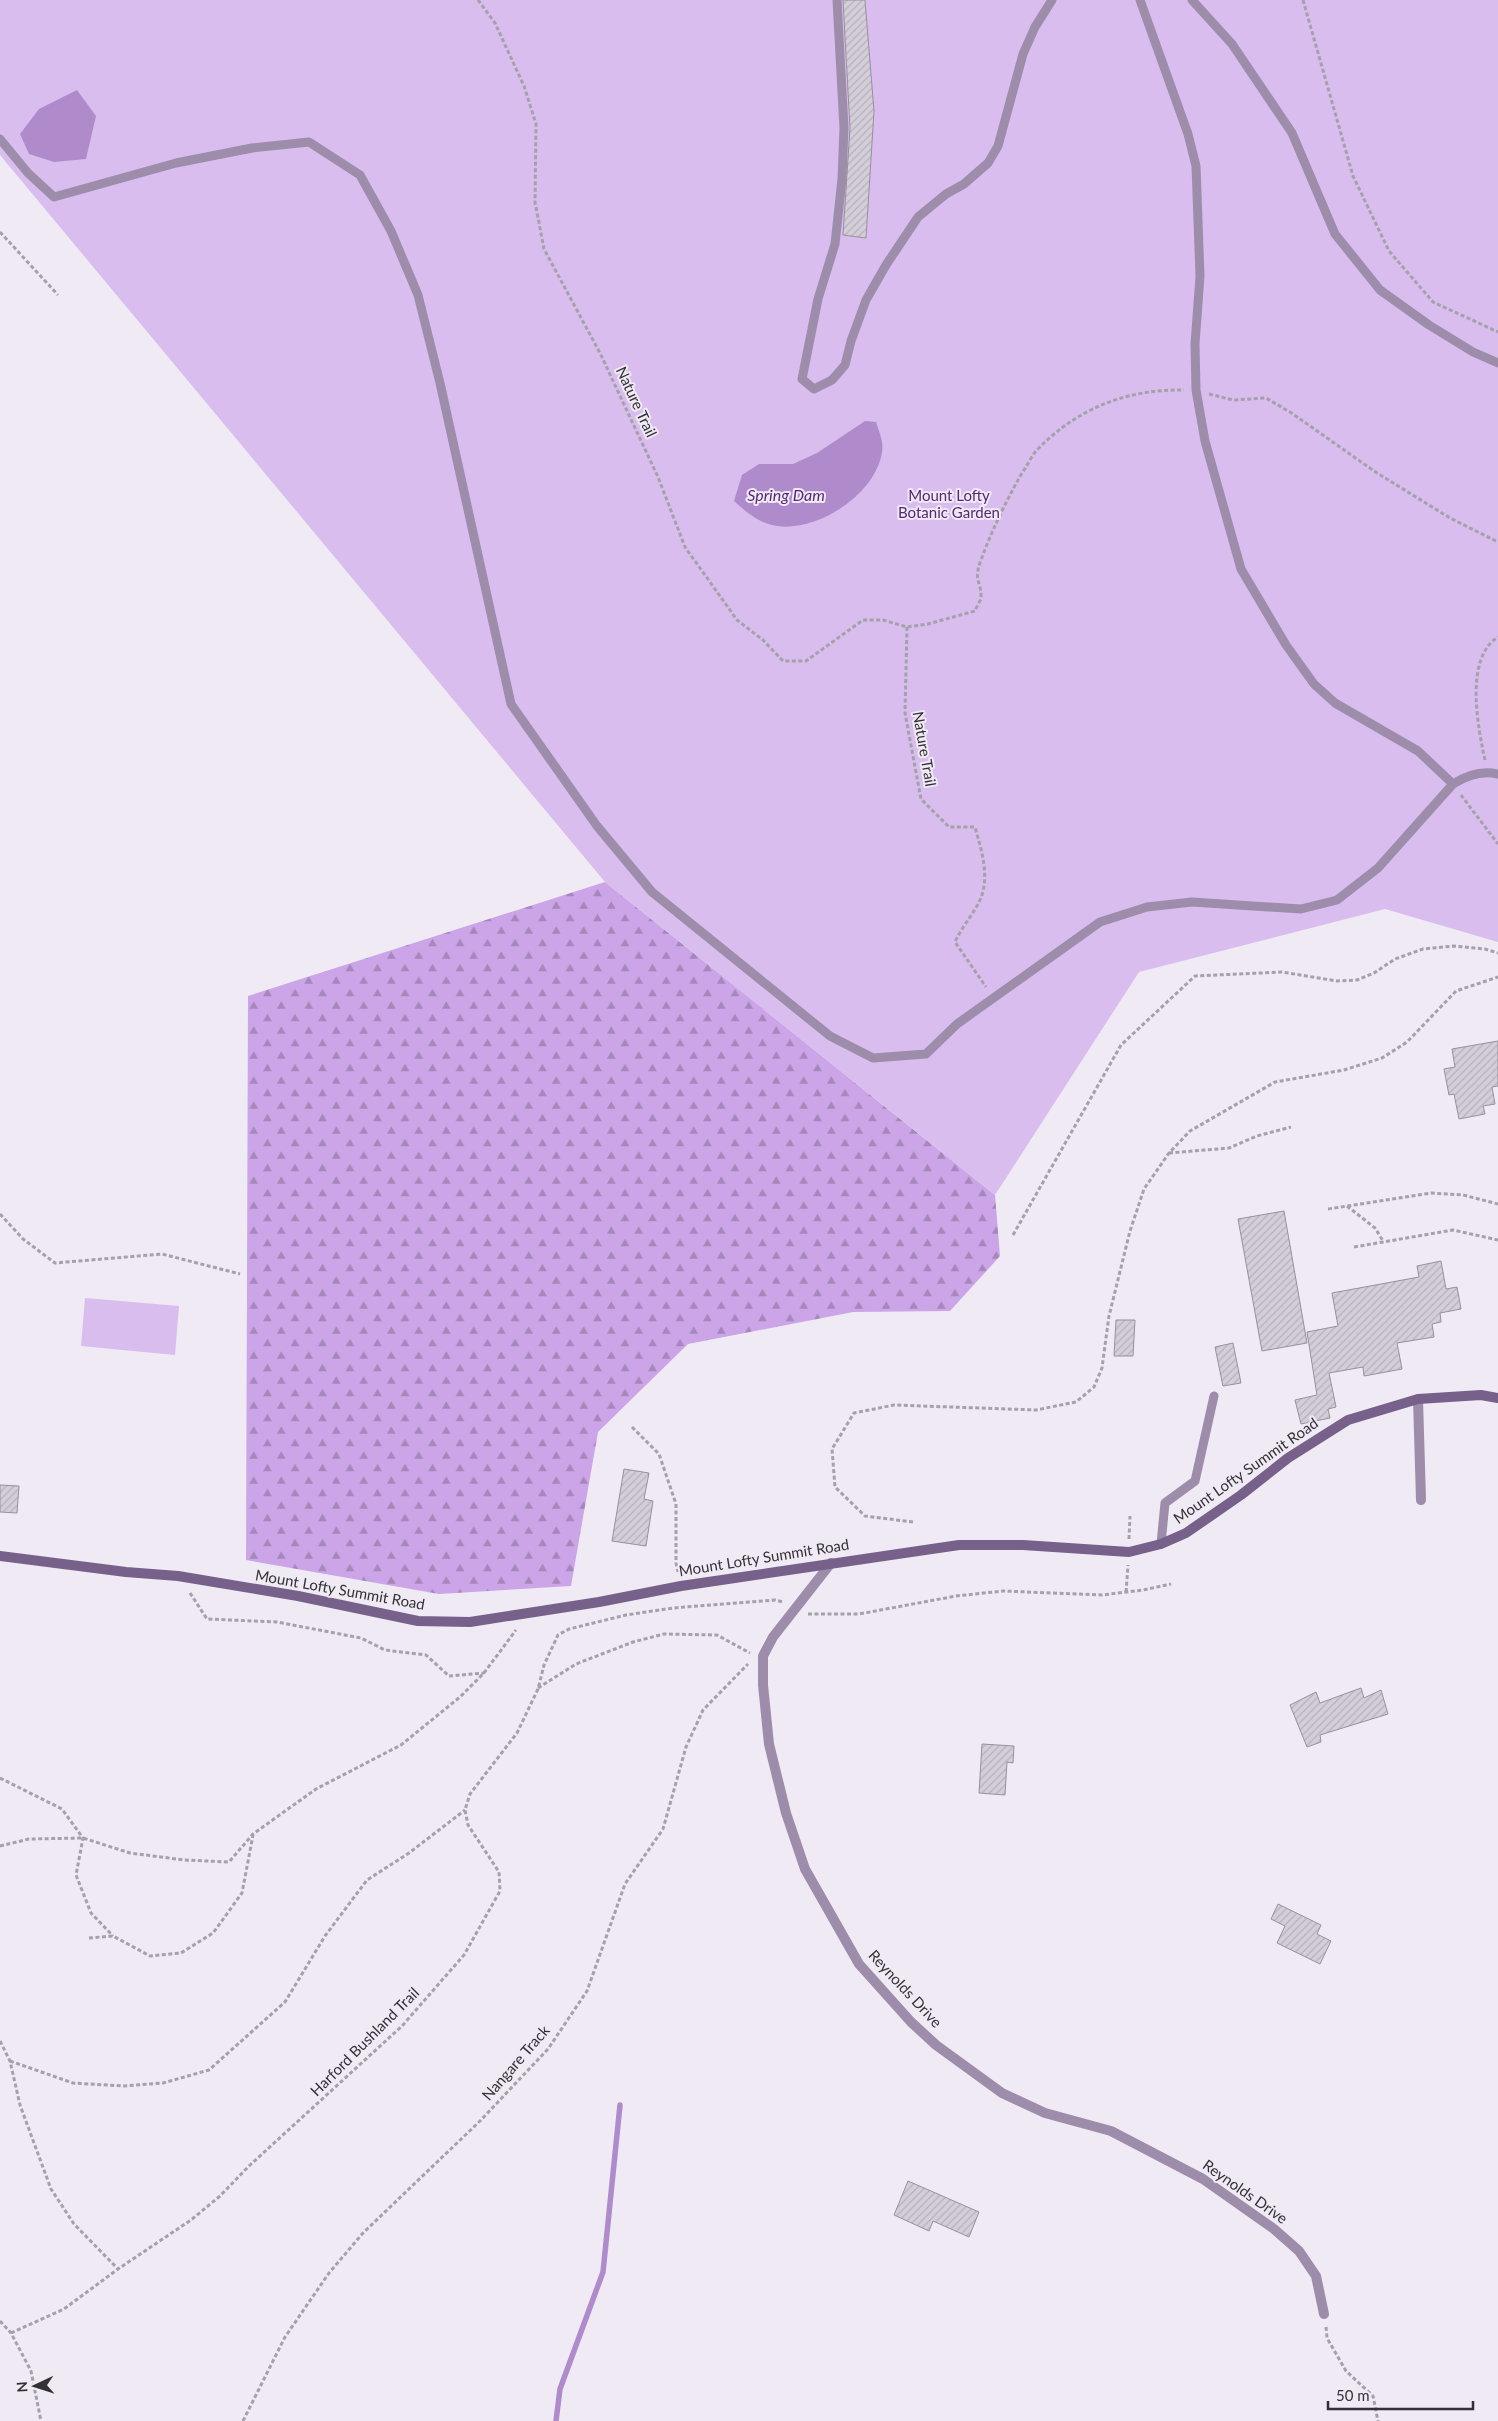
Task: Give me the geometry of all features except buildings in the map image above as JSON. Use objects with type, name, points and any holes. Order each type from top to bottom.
[{"type":"main road","name":"Mount Lofty Summit Road","points":[[0,1556],[126,1572],[178,1576],[298,1596],[418,1621],[470,1622],[528,1614],[681,1586],[959,1545],[1023,1545],[1129,1552],[1161,1544],[1186,1533],[1288,1458],[1348,1420],[1418,1399],[1482,1395],[1498,1398]]},
{"type":"street","points":[[1418,1399],[1421,1500]]},
{"type":"street","name":"Reynolds Drive","points":[[831,1563],[773,1637],[763,1656],[769,1744],[786,1813],[804,1869],[859,1964],[923,2034],[1002,2092],[1045,2113],[1111,2132],[1202,2178],[1274,2229],[1299,2251],[1316,2276],[1324,2314]]},
{"type":"lane","points":[[838,0],[844,128],[842,179],[835,244],[818,299],[802,379],[814,388],[832,380],[845,365],[851,341],[866,300],[886,265],[918,217],[946,194],[964,184],[988,163],[998,146],[1023,54],[1035,27],[1052,0]]},
{"type":"lane","points":[[1140,0],[1188,134],[1196,166],[1200,276],[1195,344],[1196,390],[1205,441],[1240,569],[1286,644],[1314,684],[1335,703],[1418,751],[1453,784]]},
{"type":"lane","points":[[1192,0],[1232,44],[1292,133],[1335,234],[1380,290],[1429,325],[1474,352],[1498,363]]},
{"type":"lane","points":[[0,139],[28,173],[54,196],[176,163],[252,148],[309,142],[360,175],[391,231],[418,295],[440,382],[511,704],[597,826],[659,898],[830,1036],[873,1058],[926,1054],[957,1024],[1100,922],[1147,908],[1192,902],[1302,909],[1337,900],[1378,868],[1453,784],[1467,775],[1488,771],[1498,774]]},
{"type":"lane","points":[[1161,1544],[1165,1503],[1195,1481],[1214,1396]]},
{"type":"path","name":"Nature Trail","points":[[478,0],[495,24],[524,86],[536,124],[535,202],[544,249],[600,353],[658,477],[685,547],[737,620],[763,640],[783,661],[806,661],[862,620],[883,620],[907,627],[928,624],[975,610],[981,597],[976,576],[1009,496],[1035,452],[1057,432],[1089,410],[1114,398],[1171,390],[1196,390]]},
{"type":"path","points":[[1303,0],[1353,176],[1389,251],[1433,302],[1498,332]]},
{"type":"path","points":[[0,232],[58,296]]},
{"type":"path","points":[[1196,390],[1233,400],[1266,398],[1290,412],[1377,473],[1450,518],[1498,542]]},
{"type":"path","name":"Nature Trail","points":[[907,627],[905,713],[921,798],[949,827],[975,827],[986,869],[981,896],[955,942],[994,998]]},
{"type":"path","points":[[1488,771],[1478,729],[1478,664],[1492,640],[1498,637]]},
{"type":"path","points":[[1453,784],[1498,844]]},
{"type":"path","points":[[1013,1235],[1121,1045],[1195,976],[1282,972],[1337,981],[1356,980],[1374,973],[1395,959],[1423,949],[1454,946],[1485,949],[1498,953]]},
{"type":"path","points":[[913,1522],[865,1516],[835,1487],[832,1449],[854,1413],[894,1405],[1036,1410],[1076,1402],[1094,1386],[1102,1368],[1109,1316],[1133,1223],[1144,1189],[1169,1154],[1190,1131],[1275,1082],[1344,1070],[1382,1058],[1407,1042],[1456,991],[1498,977]]},
{"type":"path","points":[[1169,1154],[1229,1148],[1257,1136],[1291,1127]]},
{"type":"path","points":[[1328,1209],[1431,1193],[1463,1195],[1498,1204]]},
{"type":"path","points":[[1348,1206],[1375,1228],[1383,1241]]},
{"type":"path","points":[[0,1214],[23,1239],[55,1263],[162,1254],[240,1274]]},
{"type":"path","points":[[1354,1247],[1453,1230],[1498,1240]]},
{"type":"path","points":[[632,1427],[658,1454],[676,1504],[676,1563],[681,1586]]},
{"type":"path","points":[[1129,1530],[1130,1516]]},
{"type":"path","points":[[178,1576],[208,1619],[277,1622],[361,1638],[385,1650],[426,1655],[449,1676],[484,1673]]},
{"type":"path","points":[[10,2061],[73,2083],[124,2086],[163,2083],[209,2070],[285,2002],[325,1936],[367,1880],[409,1853],[465,1810],[470,1794],[517,1733],[538,1689],[544,1665],[558,1635],[569,1628],[645,1612],[737,1602],[775,1600],[785,1603],[791,1614],[859,1614],[956,1596],[1004,1591],[1102,1595],[1143,1590],[1171,1584]]},
{"type":"path","points":[[0,1846],[29,1839],[83,1838],[130,1853],[184,1860],[229,1862],[253,1834],[316,1789],[401,1745],[460,1697],[484,1673],[528,1614]]},
{"type":"path","points":[[538,1689],[576,1664],[633,1642],[664,1634],[717,1636],[755,1656]]},
{"type":"path","name":"Nangare Track","points":[[243,2421],[285,2337],[329,2272],[363,2234],[480,2121],[548,2049],[586,1990],[625,1884],[663,1829],[686,1747],[703,1710],[749,1663]]},
{"type":"path","points":[[0,1778],[62,1809],[83,1838],[76,1875],[91,1913],[113,1936],[150,1956],[181,1953],[213,1933],[242,1893],[253,1834]]},
{"type":"path","name":"Harford Bushland Trail","points":[[11,2333],[64,2310],[118,2269],[191,2220],[220,2196],[249,2166],[402,2026],[464,1956],[500,1891],[499,1872],[468,1825],[465,1810]]},
{"type":"path","points":[[89,1938],[113,1936]]},
{"type":"path","points":[[0,2041],[10,2061],[20,2105],[51,2189],[74,2224],[118,2269]]},
{"type":"path","points":[[1324,2314],[1327,2338],[1346,2371],[1373,2396],[1378,2421]]},
{"type":"path","points":[[0,2321],[11,2333],[31,2370],[41,2421]]},
{"type":"green space","name":"Mount Lofty Botanic Garden","points":[[0,0],[1498,0],[1498,942],[1385,909],[1139,972],[995,1195],[605,882],[0,155]]},
{"type":"green space","points":[[605,882],[995,1195],[1000,1256],[950,1311],[853,1312],[688,1344],[598,1432],[571,1586],[439,1594],[246,1560],[248,996]]},
{"type":"green space","points":[[85,1298],[179,1306],[175,1355],[81,1346]]},
{"type":"water","points":[[77,90],[96,116],[86,159],[54,162],[29,154],[20,134],[39,109]]},
{"type":"water","name":"Spring Dam","points":[[865,421],[876,422],[882,441],[882,452],[869,482],[843,507],[810,523],[777,526],[759,520],[734,501],[742,475],[759,464],[793,464],[817,453]]},
{"type":"waterway","points":[[556,2421],[560,2389],[603,2272],[620,2105]]}]
